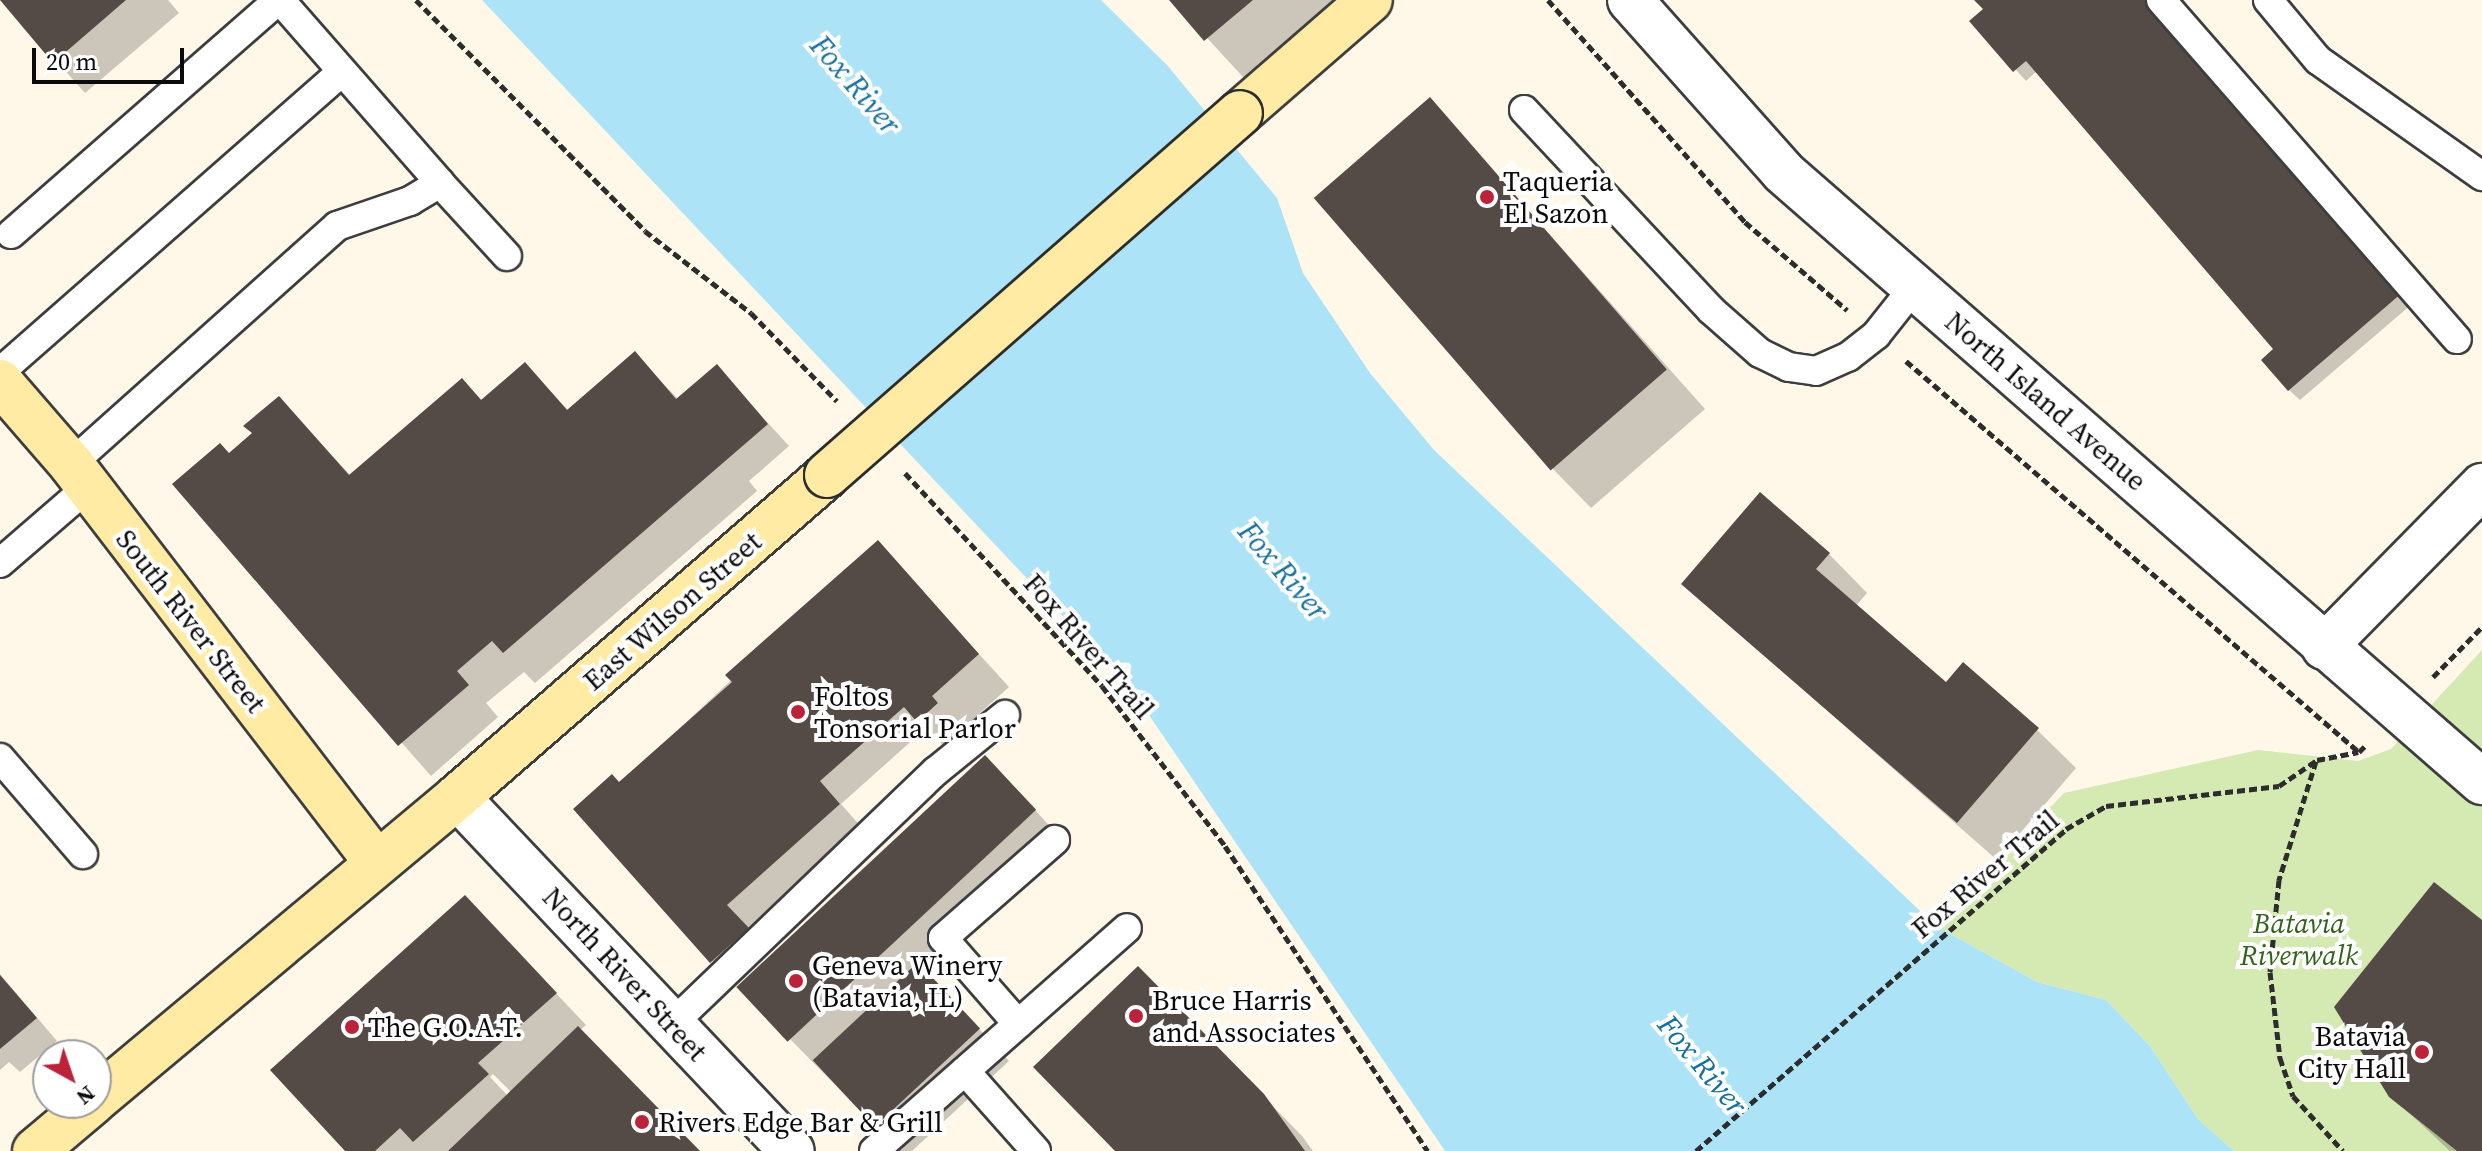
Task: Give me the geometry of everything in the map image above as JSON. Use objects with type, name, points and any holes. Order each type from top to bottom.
[{"type":"main road","name":"East Wilson Street","points":[[112,1086],[457,797],[1370,0]]},
{"type":"main road","name":"South River Street","points":[[0,382],[79,476],[377,863]]},
{"type":"main road","name":"East Wilson Street","points":[[41,1149],[74,1119]]},
{"type":"street","name":"North Island Avenue","points":[[1630,0],[1783,172],[2482,782]]},
{"type":"street","points":[[2324,647],[2482,486]]},
{"type":"street","name":"North River Street","points":[[457,797],[792,1151]]},
{"type":"lane","points":[[11,234],[279,0],[507,256]]},
{"type":"lane","points":[[2161,0],[2457,339]]},
{"type":"lane","points":[[2268,0],[2318,60],[2482,176]]},
{"type":"lane","points":[[0,372],[342,72]]},
{"type":"lane","points":[[1524,110],[1711,310],[1760,353],[1789,367],[1816,371],[1848,357],[1876,335],[1914,287]]},
{"type":"lane","points":[[0,563],[79,476],[337,226],[410,201],[440,183]]},
{"type":"lane","points":[[672,1024],[936,771],[1005,715]]},
{"type":"lane","points":[[0,758],[83,854]]},
{"type":"lane","points":[[1018,1024],[943,938],[1055,840]]},
{"type":"lane","points":[[874,1151],[1127,928]]},
{"type":"lane","points":[[965,1071],[1036,1151]]},
{"type":"path","points":[[416,0],[645,231],[751,313],[844,409]]},
{"type":"path","name":"Fox River Trail","points":[[898,465],[1102,686],[1225,846],[1428,1151]]},
{"type":"path","name":"Fox River Trail","points":[[1696,1151],[2066,829],[2106,806],[2279,786],[2317,760],[2359,752]]},
{"type":"path","points":[[2317,760],[2279,880],[2270,972],[2280,1058],[2293,1096],[2343,1151]]},
{"type":"green space","name":"Batavia Riverwalk","points":[[2482,650],[2482,1151],[2234,1151],[2198,1119],[2150,1046],[2106,1000],[2037,982],[1936,926],[2064,793],[2258,750],[2358,761],[2391,749]]},
{"type":"water","name":"Fox River","points":[[482,0],[1101,0],[1167,65],[1277,198],[1303,273],[1370,373],[1434,450],[1936,926],[2037,982],[2106,1000],[2150,1046],[2198,1119],[2234,1151],[1445,1151],[1132,690]]},
{"type":"building","points":[[0,0],[126,0],[53,63]]},
{"type":"building","points":[[1169,0],[1253,0],[1204,41]]},
{"type":"building","points":[[1974,0],[2152,0],[2403,292],[2288,391],[2261,360],[2273,349],[2026,61],[2013,72],[1969,21],[1983,9]]},
{"type":"building","points":[[1430,97],[1667,369],[1551,470],[1314,198]]},
{"type":"building","points":[[635,351],[676,399],[717,364],[768,424],[503,653],[492,641],[457,671],[469,685],[398,746],[172,484],[220,443],[229,453],[252,433],[243,426],[279,396],[349,475],[462,378],[481,400],[525,362],[567,410]]},
{"type":"building","points":[[1760,492],[1830,553],[1816,569],[1946,682],[1963,662],[2039,728],[1957,823],[1681,584]]},
{"type":"building","points":[[878,540],[979,654],[932,696],[938,703],[917,722],[904,707],[820,781],[840,804],[727,905],[749,928],[710,963],[573,809],[612,774],[619,782],[732,682],[725,675]]},
{"type":"building","points":[[985,755],[1036,810],[787,1042],[736,987]]},
{"type":"building","name":"Batavia City Hall","points":[[2434,882],[2482,920],[2482,1151],[2457,1151],[2389,1097],[2334,1007]]},
{"type":"building","points":[[465,895],[557,993],[478,1063],[489,1074],[413,1142],[400,1128],[375,1151],[345,1151],[270,1070]]},
{"type":"building","points":[[918,962],[980,1029],[875,1127],[813,1060]]},
{"type":"building","name":"Bruce Harris and Associates","points":[[1138,966],[1264,1094],[1305,1151],[1115,1151],[1033,1067]]},
{"type":"building","points":[[0,975],[37,1018],[0,1049]]},
{"type":"building","points":[[578,1026],[700,1151],[448,1151]]},
{"type":"place","name":"Taqueria El Sazon","points":[[1487,197]]},
{"type":"place","name":"Foltos Tonsorial Parlor","points":[[798,712]]},
{"type":"place","name":"Geneva Winery (Batavia, IL)","points":[[796,981]]},
{"type":"place","name":"Bruce Harris and Associates","points":[[1136,1016]]},
{"type":"place","name":"The G.O.A.T.","points":[[352,1027]]},
{"type":"place","name":"Batavia City Hall","points":[[2422,1052]]},
{"type":"place","name":"Rivers Edge Bar & Grill","points":[[642,1122]]}]
